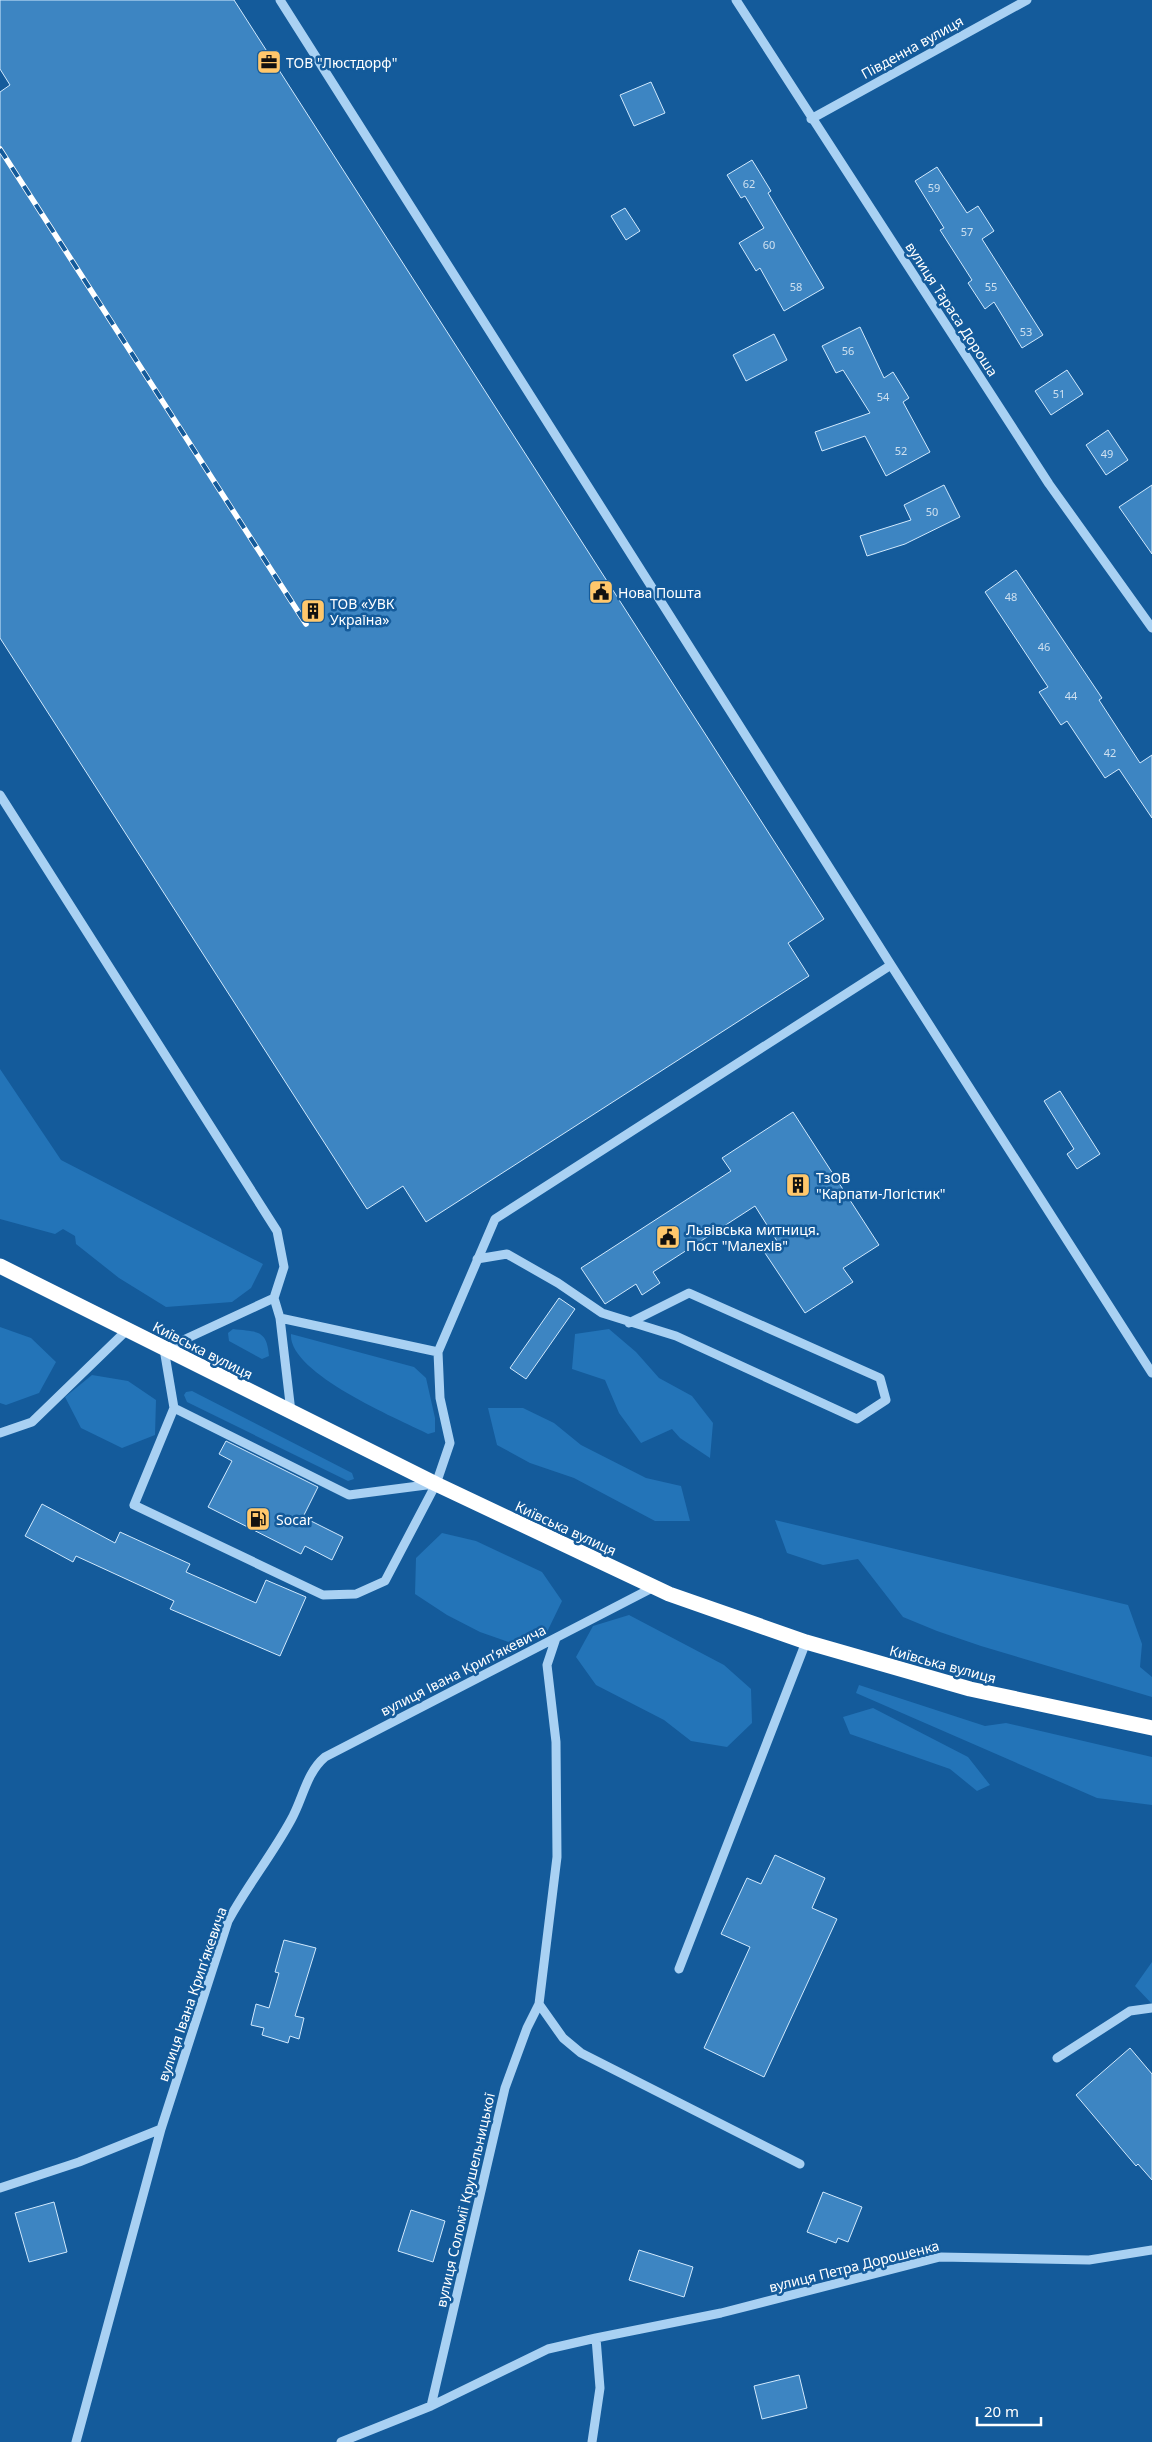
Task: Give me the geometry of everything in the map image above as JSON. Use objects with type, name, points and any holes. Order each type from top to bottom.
[{"type":"highway","name":"Київська вулиця","points":[[0,1266],[291,1413],[654,1587],[806,1642],[970,1689],[1152,1728]]},
{"type":"street","points":[[280,0],[891,965],[1152,1373]]},
{"type":"street","name":"вулиця Тараса Дороша","points":[[736,0],[811,119],[1049,484],[1152,628]]},
{"type":"street","name":"Південна вулиця","points":[[811,119],[1027,0]]},
{"type":"street","points":[[0,796],[277,1231],[284,1267],[274,1298],[280,1318],[291,1413]]},
{"type":"street","points":[[274,1298],[164,1349],[174,1408],[134,1505],[323,1595],[356,1594],[385,1580],[436,1484],[450,1443],[440,1398],[438,1352],[495,1219],[891,965]]},
{"type":"street","points":[[477,1259],[507,1254],[558,1283],[602,1313],[629,1323],[676,1336],[857,1419],[886,1400],[880,1378],[689,1293],[629,1323]]},
{"type":"street","points":[[280,1318],[438,1352]]},
{"type":"street","points":[[0,1433],[32,1422],[127,1330]]},
{"type":"street","points":[[174,1408],[349,1494],[436,1484]]},
{"type":"street","name":"вулиця Івана Крипʼякевича","points":[[76,2442],[162,2129],[228,1921],[244,1892],[267,1862],[292,1819],[315,1765],[325,1757],[654,1587]]},
{"type":"street","name":"вулиця Соломії Крушельницької","points":[[431,2406],[505,2088],[527,2028],[539,2004],[557,1857],[556,1742],[547,1665],[556,1638]]},
{"type":"street","points":[[679,1969],[806,1642]]},
{"type":"street","points":[[539,2004],[563,2038],[581,2053],[800,2164]]},
{"type":"street","points":[[1057,2058],[1130,2011],[1152,2008]]},
{"type":"street","points":[[0,2188],[78,2162],[162,2129]]},
{"type":"street","name":"вулиця Петра Дорошенка","points":[[341,2442],[431,2406],[548,2349],[721,2313],[940,2257],[1089,2260],[1152,2250]]},
{"type":"street","points":[[592,2442],[600,2388],[596,2338]]},
{"type":"shaded area","points":[[0,1069],[61,1160],[263,1264],[251,1288],[232,1302],[166,1307],[119,1278],[76,1244],[75,1236],[63,1229],[55,1234],[0,1219]]},
{"type":"shaded area","points":[[0,1327],[31,1338],[56,1362],[39,1393],[6,1405],[0,1403]]},
{"type":"shaded area","points":[[233,1329],[254,1332],[263,1336],[268,1347],[269,1356],[262,1359],[229,1341],[228,1333]]},
{"type":"shaded area","points":[[609,1329],[636,1352],[659,1378],[692,1396],[713,1423],[710,1458],[680,1438],[672,1429],[641,1443],[619,1413],[605,1380],[572,1369],[575,1334]]},
{"type":"shaded area","points":[[291,1334],[414,1367],[426,1378],[435,1418],[435,1432],[428,1434],[370,1406],[325,1379],[307,1364],[295,1349]]},
{"type":"shaded area","points":[[92,1375],[128,1381],[156,1400],[155,1435],[122,1448],[81,1428],[65,1397]]},
{"type":"shaded area","points":[[192,1391],[352,1473],[354,1479],[348,1481],[187,1402],[184,1395],[186,1392]]},
{"type":"shaded area","points":[[488,1408],[523,1408],[554,1423],[581,1445],[646,1478],[681,1486],[690,1521],[655,1521],[574,1478],[530,1463],[497,1445]]},
{"type":"shaded area","points":[[775,1520],[1128,1605],[1142,1644],[1140,1667],[1152,1677],[1152,1697],[981,1646],[903,1617],[858,1559],[823,1565],[787,1553]]},
{"type":"shaded area","points":[[442,1533],[476,1541],[542,1572],[562,1601],[547,1632],[514,1644],[480,1632],[447,1615],[415,1594],[416,1558]]},
{"type":"shaded area","points":[[629,1615],[724,1665],[751,1689],[752,1723],[727,1747],[691,1741],[664,1720],[596,1685],[576,1657],[593,1626]]},
{"type":"shaded area","points":[[859,1685],[985,1726],[1006,1723],[1152,1757],[1152,1805],[1097,1798],[856,1693]]},
{"type":"shaded area","points":[[873,1708],[968,1757],[990,1785],[977,1791],[950,1769],[850,1734],[843,1717]]},
{"type":"shaded area","points":[[1152,1962],[1152,2004],[1135,1986]]},
{"type":"building","name":"ТОВ «УВК Україна»","points":[[0,0],[234,0],[824,919],[788,943],[809,976],[426,1222],[403,1186],[367,1209],[0,638],[0,92],[10,85],[0,69]]},
{"type":"building","points":[[651,82],[665,113],[634,126],[620,95]]},
{"type":"building","points":[[752,160],[771,191],[768,193],[824,288],[784,311],[760,268],[756,271],[739,243],[764,228],[745,196],[741,198],[727,175]]},
{"type":"building","points":[[937,167],[967,213],[978,206],[994,231],[982,239],[1043,335],[1022,348],[994,302],[985,309],[968,283],[972,280],[940,230],[944,228],[915,181]]},
{"type":"building","points":[[625,208],[640,231],[626,240],[611,216]]},
{"type":"building","points":[[860,327],[884,378],[893,372],[909,398],[903,402],[930,452],[886,476],[865,436],[822,451],[815,432],[870,413],[843,370],[836,373],[822,346]]},
{"type":"building","points":[[774,334],[787,360],[746,381],[733,355]]},
{"type":"building","points":[[1067,370],[1083,394],[1051,415],[1035,391]]},
{"type":"building","points":[[1108,430],[1128,460],[1106,475],[1086,445]]},
{"type":"building","points":[[944,485],[960,517],[905,544],[867,556],[860,536],[911,520],[904,505]]},
{"type":"building","points":[[1152,485],[1152,554],[1119,507]]},
{"type":"building","points":[[1016,570],[1102,698],[1099,700],[1140,763],[1152,755],[1152,818],[1119,769],[1105,778],[1067,721],[1061,725],[1039,692],[1048,687],[985,592]]},
{"type":"building","points":[[1060,1091],[1100,1154],[1077,1169],[1067,1154],[1074,1149],[1044,1101]]},
{"type":"building","points":[[793,1112],[879,1245],[843,1268],[853,1282],[805,1313],[763,1250],[777,1241],[755,1206],[653,1272],[660,1283],[642,1295],[636,1284],[605,1304],[581,1268],[731,1171],[722,1158]]},
{"type":"building","points":[[559,1298],[575,1309],[526,1379],[510,1368]]},
{"type":"building","points":[[226,1441],[318,1487],[303,1517],[343,1537],[332,1560],[305,1546],[301,1554],[208,1507],[232,1461],[219,1454]]},
{"type":"building","points":[[42,1504],[115,1543],[120,1532],[190,1564],[186,1572],[256,1603],[266,1580],[306,1597],[280,1656],[170,1609],[174,1601],[76,1556],[73,1562],[25,1536]]},
{"type":"building","points":[[775,1855],[825,1878],[812,1908],[837,1919],[764,2077],[704,2048],[750,1947],[721,1934],[747,1878],[761,1884]]},
{"type":"building","points":[[284,1940],[316,1948],[295,2016],[304,2018],[299,2039],[290,2036],[288,2043],[262,2035],[264,2028],[251,2025],[256,2004],[269,2008],[279,1973],[275,1972]]},
{"type":"building","points":[[1130,2048],[1152,2074],[1152,2180],[1138,2164],[1136,2166],[1076,2095]]},
{"type":"building","points":[[823,2192],[862,2207],[848,2242],[838,2238],[836,2243],[807,2232]]},
{"type":"building","points":[[54,2202],[67,2252],[29,2262],[15,2213]]},
{"type":"building","points":[[411,2210],[445,2221],[433,2262],[398,2251]]},
{"type":"building","points":[[639,2250],[693,2267],[684,2297],[629,2280]]},
{"type":"building","points":[[799,2375],[807,2408],[762,2419],[754,2386]]},
{"type":"railway","points":[[0,149],[306,624]]},
{"type":"place","name":"ТОВ \"Люстдорф\"","points":[[269,62]]},
{"type":"place","name":"Нова Пошта","points":[[601,592]]},
{"type":"place","name":"ТОВ «УВК Україна»","points":[[313,611]]},
{"type":"place","name":"ТзОВ \"Карпати-Логістик\"","points":[[798,1185]]},
{"type":"place","name":"Львівська митниця. Пост \"Малехів\"","points":[[668,1237]]},
{"type":"place","name":"Socar","points":[[258,1519]]}]
